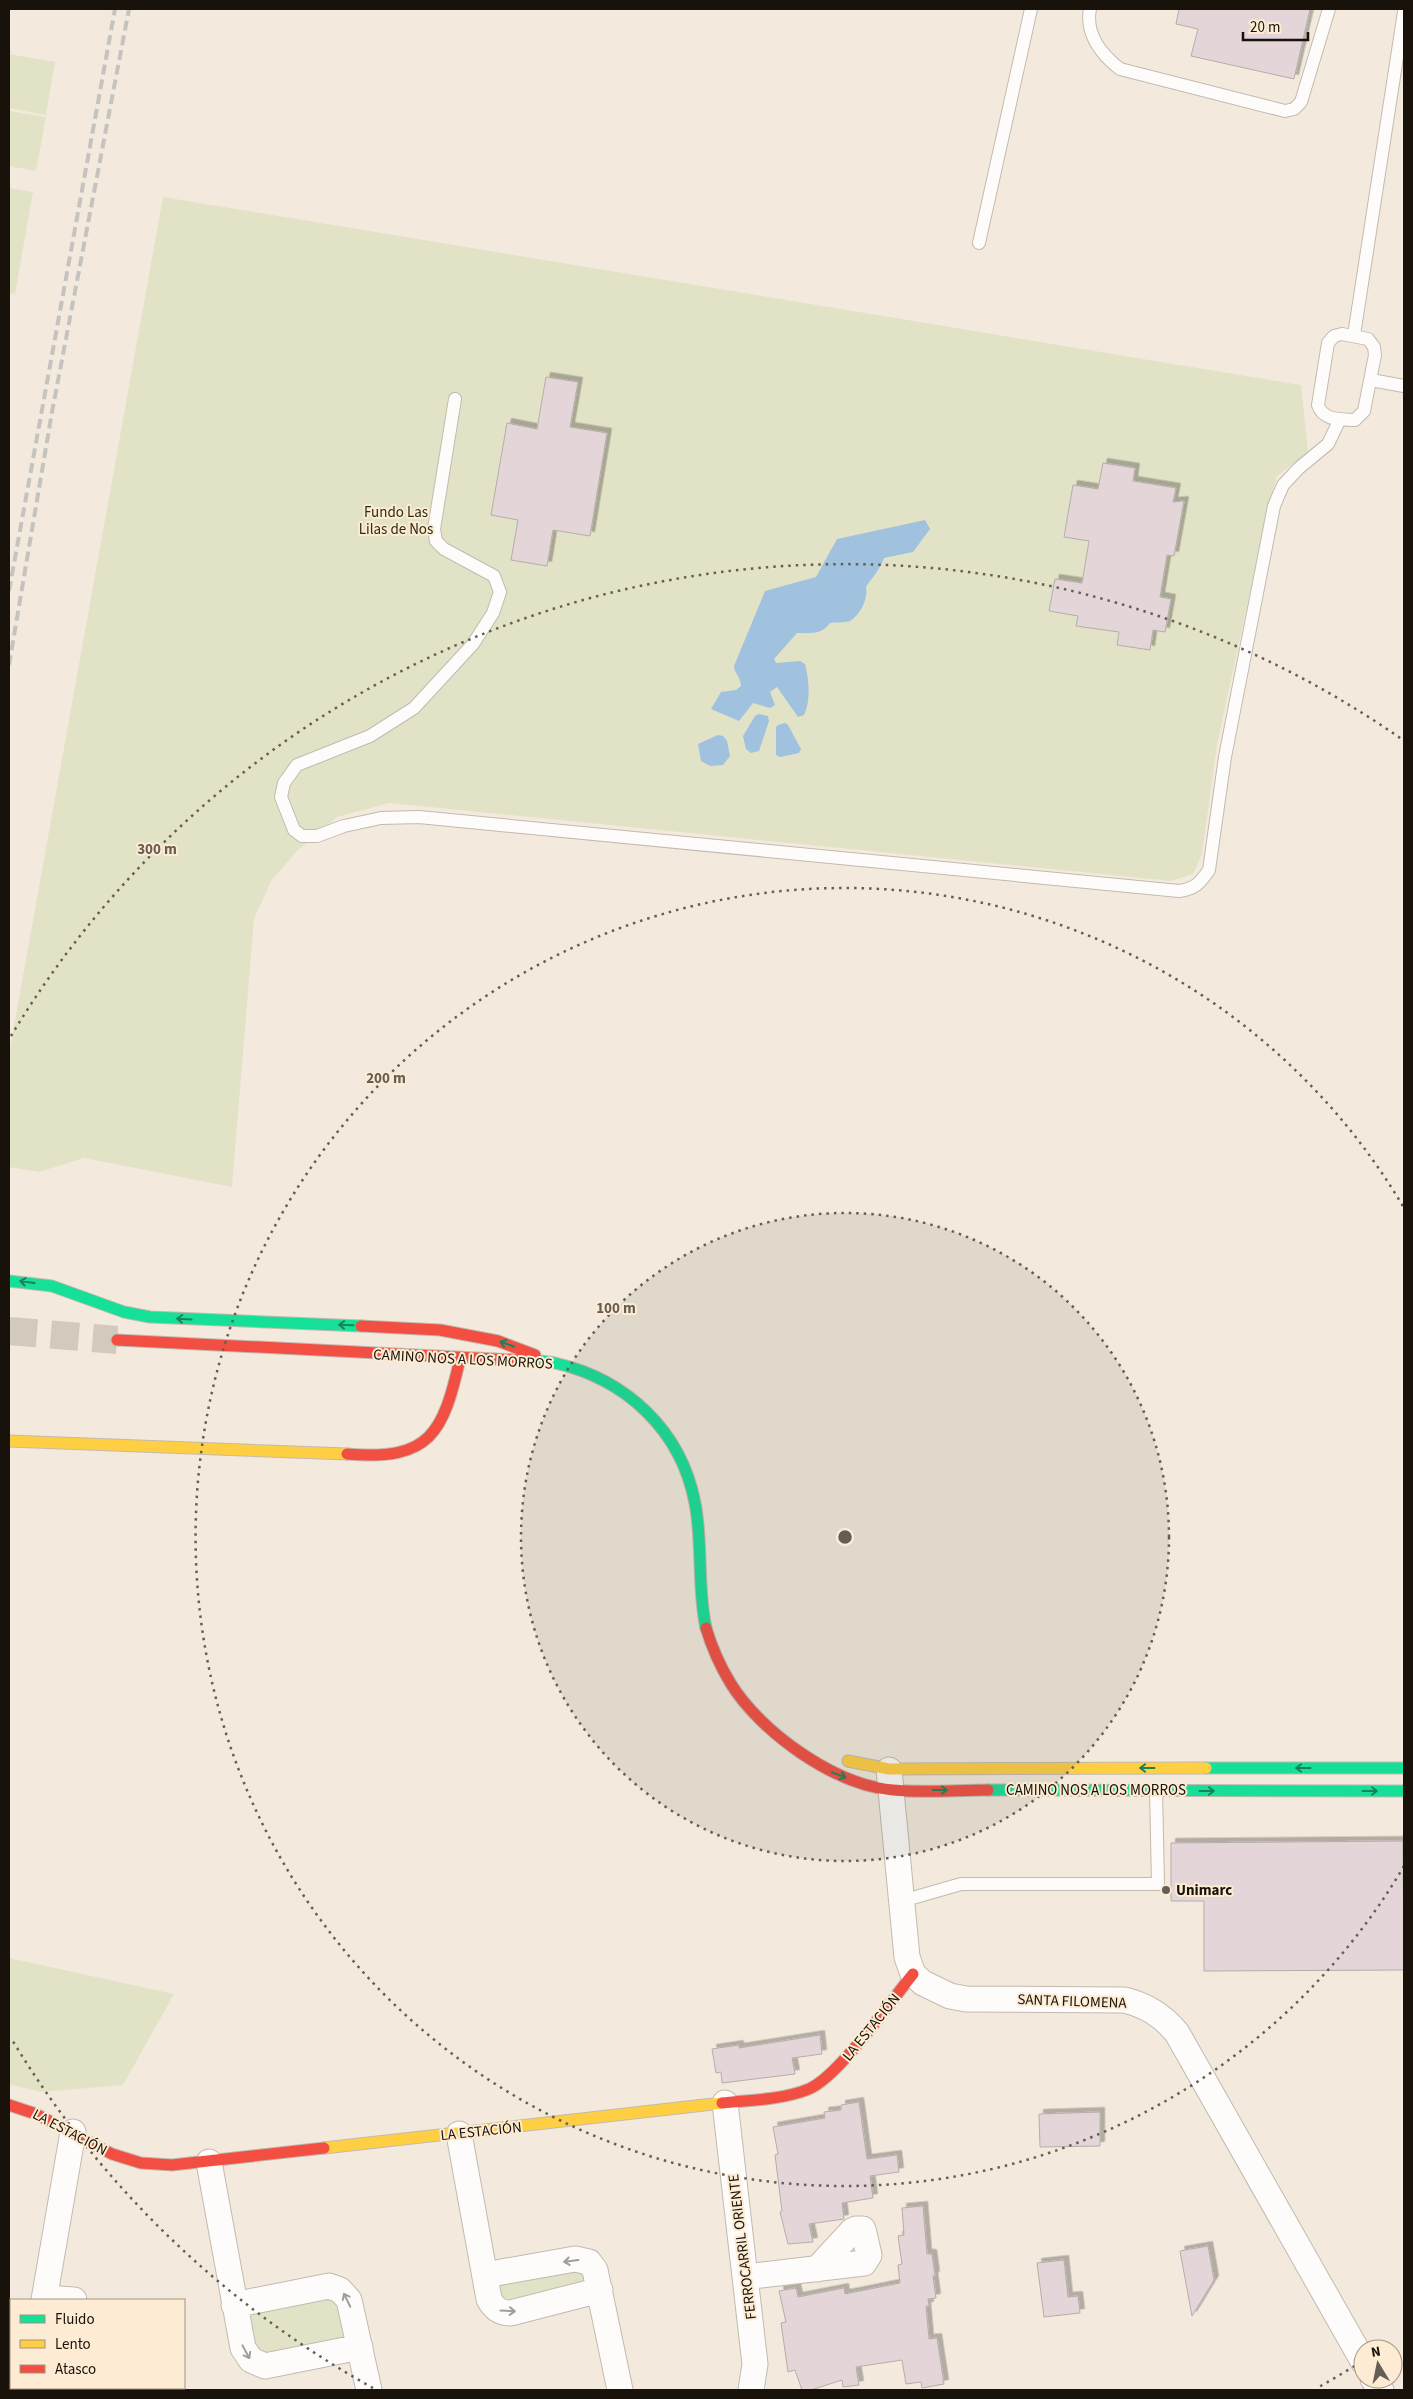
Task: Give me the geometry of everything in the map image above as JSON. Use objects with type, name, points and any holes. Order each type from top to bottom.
[{"type":"main road","points":[[9,1281],[52,1286],[124,1312],[150,1317],[440,1330],[498,1341],[552,1362]]},
{"type":"main road","name":"CAMINO NOS A LOS MORROS","points":[[117,1340],[460,1359],[552,1362],[584,1370],[619,1388],[638,1401],[666,1432],[685,1466],[696,1509],[699,1534],[701,1606],[714,1653],[726,1677],[741,1700],[767,1728],[834,1774],[890,1779],[1156,1790],[1404,1791]]},
{"type":"main road","points":[[9,1441],[311,1451],[373,1456],[392,1454],[422,1443],[438,1428],[448,1410],[460,1359]]},
{"type":"main road","name":"CAMINO NOS A LOS MORROS","points":[[798,1750],[890,1779],[1404,1768]]},
{"type":"main road","name":"LA ESTACIÓN","points":[[9,2105],[44,2117],[111,2154],[141,2163],[172,2165],[458,2134],[798,2093],[822,2082],[842,2063],[913,1974]]},
{"type":"street","points":[[890,1779],[907,1957],[913,1974]]},
{"type":"street","name":"SANTA FILOMENA","points":[[913,1974],[935,1990],[966,1999],[1124,2000],[1148,2008],[1169,2023],[1178,2033],[1353,2343]]},
{"type":"street","name":"FERROCARRIL ORIENTE","points":[[725,2103],[755,2364],[751,2390]]},
{"type":"street","points":[[44,2299],[73,2132]]},
{"type":"street","points":[[458,2134],[492,2304],[499,2311],[511,2313],[600,2290]]},
{"type":"street","points":[[209,2162],[243,2348],[251,2360],[257,2364],[273,2365],[360,2347]]},
{"type":"street","points":[[485,2275],[582,2260],[589,2262],[595,2270],[600,2290],[620,2390]]},
{"type":"street","points":[[745,2277],[817,2269]]},
{"type":"street","points":[[234,2305],[323,2286],[335,2287],[340,2290],[349,2300],[369,2390]]},
{"type":"lane","points":[[979,243],[1031,9]]},
{"type":"lane","points":[[1090,9],[1088,19],[1094,40],[1106,58],[1120,69],[1285,111],[1294,109],[1301,102],[1329,9]]},
{"type":"lane","points":[[1354,336],[1404,12]]},
{"type":"lane","points":[[1337,334],[1368,339],[1374,347],[1375,355],[1370,380],[1362,415],[1354,420],[1340,419],[1323,414],[1319,408],[1318,400],[1329,340],[1337,334]]},
{"type":"lane","points":[[1370,380],[1404,386]]},
{"type":"lane","points":[[455,399],[434,529],[436,541],[444,549],[494,576],[500,592],[493,613],[473,644],[414,708],[370,736],[297,765],[284,783],[281,797],[294,830],[302,836],[317,836],[344,826],[381,818],[419,817],[1179,891],[1192,889],[1209,870],[1225,757],[1274,506],[1283,485],[1299,468],[1328,444],[1340,419]]},
{"type":"lane","points":[[902,1901],[961,1884],[1158,1884],[1156,1790]]},
{"type":"green space","points":[[9,54],[55,62],[46,115],[9,108]]},
{"type":"green space","points":[[9,111],[46,117],[36,171],[9,166]]},
{"type":"green space","points":[[9,188],[33,192],[15,294],[9,293]]},
{"type":"green space","name":"Fundo Las Lilas de Nos","points":[[163,197],[1301,385],[1308,452],[1277,476],[1269,503],[1217,745],[1202,854],[1193,874],[1171,881],[389,803],[337,817],[297,851],[271,881],[254,919],[232,1187],[84,1158],[39,1172],[9,1167],[9,1054]]},
{"type":"green space","points":[[9,1958],[174,1994],[123,2085],[41,2092],[9,2084]]},
{"type":"green space","points":[[582,2269],[585,2280],[579,2285],[504,2307],[496,2287],[501,2282]]},
{"type":"green space","points":[[337,2297],[346,2341],[258,2356],[248,2321],[251,2314]]},
{"type":"water","points":[[925,520],[930,529],[913,552],[884,558],[866,587],[865,601],[854,618],[848,622],[830,623],[823,630],[797,633],[774,659],[776,663],[800,661],[805,664],[809,690],[808,703],[804,715],[798,717],[777,687],[770,692],[775,705],[770,708],[753,703],[739,721],[711,709],[721,692],[736,690],[741,686],[734,666],[765,591],[816,577],[837,539]]},
{"type":"water","points":[[759,714],[768,716],[769,721],[759,751],[751,753],[746,749],[743,736],[755,716]]},
{"type":"water","points":[[785,723],[788,725],[801,749],[799,753],[780,757],[776,755],[776,727]]},
{"type":"water","points":[[718,735],[723,736],[727,741],[730,756],[723,765],[710,766],[701,761],[698,744]]},
{"type":"building","points":[[1179,9],[1310,9],[1294,79],[1191,56],[1198,29],[1176,24]]},
{"type":"building","points":[[546,377],[578,382],[570,427],[607,433],[590,536],[553,530],[547,566],[511,560],[518,520],[491,515],[507,423],[537,429]]},
{"type":"building","points":[[1103,463],[1135,468],[1133,481],[1176,488],[1173,502],[1184,501],[1174,556],[1167,555],[1160,597],[1171,599],[1165,632],[1153,630],[1150,650],[1117,645],[1119,632],[1076,626],[1078,616],[1049,611],[1055,579],[1082,583],[1089,541],[1064,537],[1073,485],[1098,489]]},
{"type":"building","points":[[1403,1841],[1404,1970],[1204,1971],[1204,1901],[1171,1901],[1171,1843]]},
{"type":"building","points":[[820,2035],[822,2054],[792,2058],[795,2074],[722,2083],[721,2072],[716,2073],[712,2049],[739,2045],[739,2048]]},
{"type":"building","points":[[859,2102],[867,2159],[897,2155],[899,2172],[870,2176],[873,2198],[842,2203],[844,2219],[809,2224],[813,2242],[788,2244],[780,2212],[782,2211],[775,2155],[778,2154],[773,2127],[825,2118],[824,2112],[841,2110],[841,2105]]},
{"type":"building","points":[[1100,2112],[1100,2146],[1040,2147],[1039,2114]]},
{"type":"building","points":[[923,2206],[927,2254],[932,2254],[936,2298],[928,2299],[929,2306],[926,2306],[929,2339],[937,2338],[944,2384],[922,2388],[921,2382],[906,2384],[902,2360],[856,2367],[859,2385],[843,2387],[842,2380],[811,2390],[802,2390],[795,2370],[788,2372],[781,2323],[786,2322],[779,2291],[796,2288],[798,2297],[844,2288],[845,2294],[900,2283],[898,2265],[902,2264],[898,2236],[904,2235],[902,2208]]},
{"type":"building","points":[[1208,2246],[1214,2280],[1192,2316],[1180,2251]]},
{"type":"building","points":[[1064,2260],[1068,2297],[1078,2296],[1080,2313],[1044,2317],[1037,2263]]},
{"type":"tunnel","points":[[9,1331],[117,1340]]},
{"type":"railway","points":[[9,591],[115,9]]},
{"type":"railway","points":[[9,665],[52,412],[129,9]]},
{"type":"traffic: fast","points":[[9,1281],[52,1286],[124,1312],[150,1317],[361,1326]]},
{"type":"traffic: fast","points":[[517,1360],[555,1363],[605,1381],[627,1395],[663,1431],[677,1453],[688,1477],[695,1503],[699,1534],[703,1613],[706,1628]]},
{"type":"traffic: fast","points":[[1206,1768],[1404,1768]]},
{"type":"traffic: fast","points":[[988,1790],[1404,1791]]},
{"type":"traffic: slow","points":[[9,1441],[347,1454]]},
{"type":"traffic: slow","points":[[848,1761],[889,1769],[1206,1768]]},
{"type":"traffic: slow","points":[[324,2148],[722,2103]]},
{"type":"traffic: jam","points":[[361,1326],[440,1330],[498,1341],[535,1355]]},
{"type":"traffic: jam","points":[[117,1340],[517,1360]]},
{"type":"traffic: jam","points":[[347,1454],[375,1455],[398,1453],[415,1447],[429,1437],[439,1423],[447,1406],[460,1359]]},
{"type":"traffic: jam","points":[[706,1628],[723,1670],[744,1702],[780,1737],[824,1767],[870,1786],[893,1790],[988,1790]]},
{"type":"traffic: jam","points":[[722,2103],[766,2099],[799,2093],[821,2081],[849,2054],[913,1974]]},
{"type":"traffic: jam","points":[[9,2105],[36,2114],[112,2154],[141,2163],[172,2165],[324,2148]]},
{"type":"place","name":"Unimarc","points":[[1166,1890]]}]
